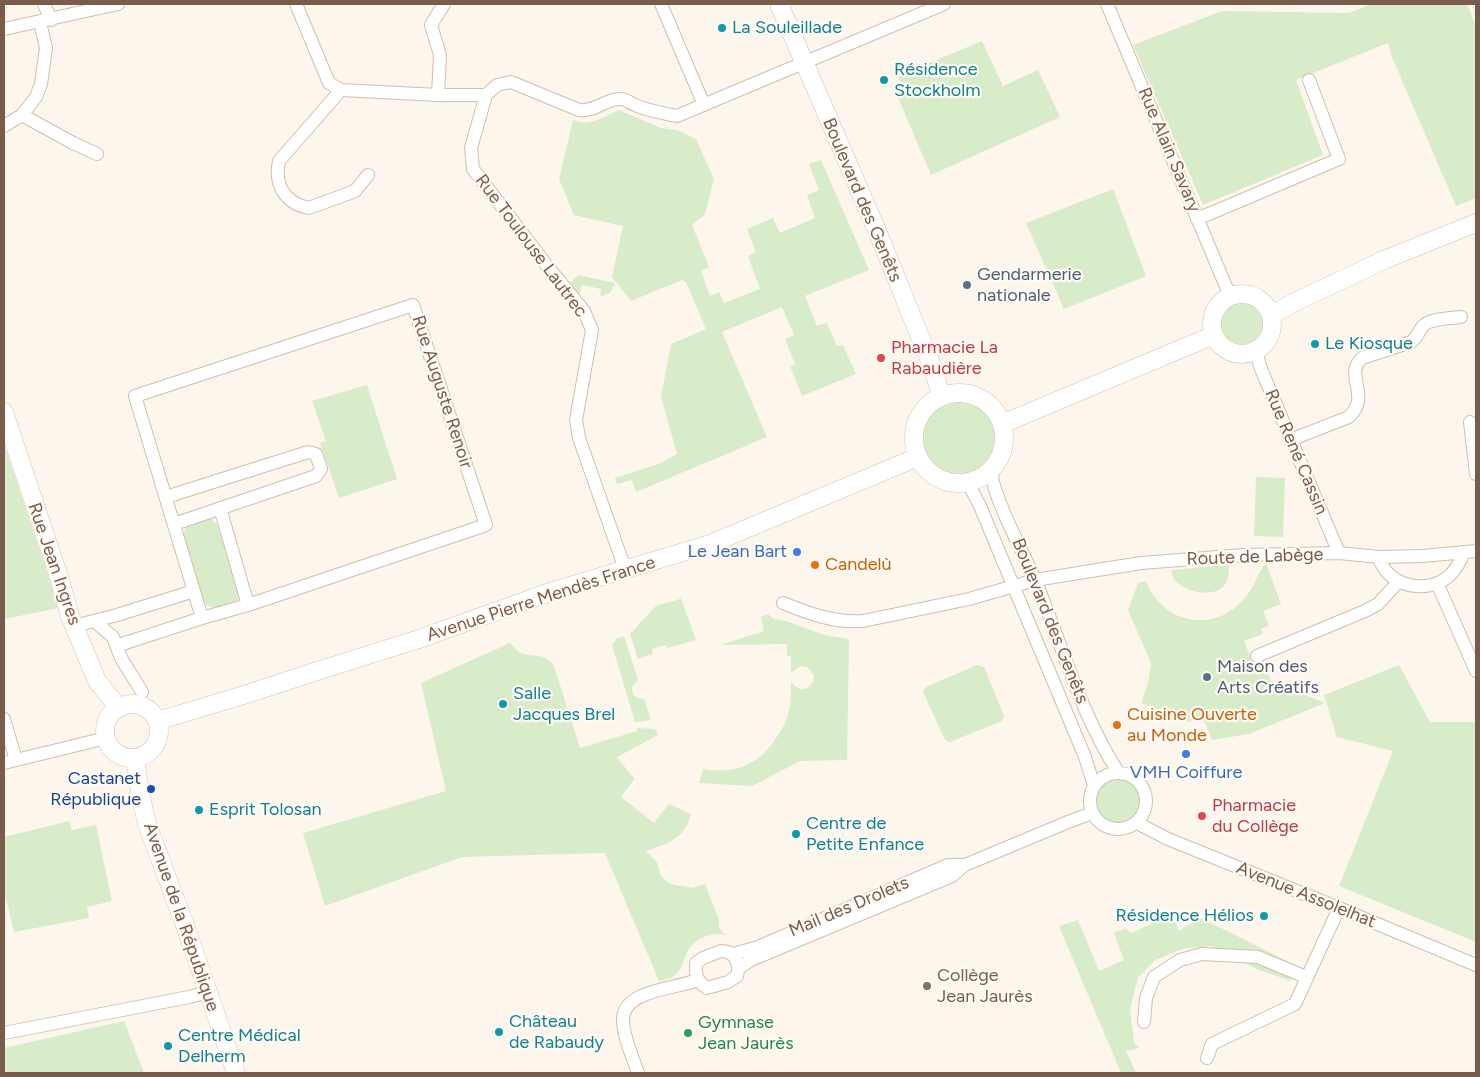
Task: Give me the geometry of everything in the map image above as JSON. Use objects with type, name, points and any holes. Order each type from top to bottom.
[{"type":"street","points":[[4,126],[22,115],[36,97],[42,84],[46,48],[44,4]]},
{"type":"street","points":[[4,29],[118,4]]},
{"type":"street","points":[[296,4],[329,83],[340,90],[438,95],[486,95],[497,84],[511,82],[579,110],[588,111],[618,98],[625,99],[635,105],[677,116],[944,4]]},
{"type":"street","points":[[438,95],[440,56],[431,25],[444,4]]},
{"type":"street","points":[[661,4],[704,105]]},
{"type":"street","name":"Boulevard des Genêts","points":[[778,4],[875,226],[930,362],[942,397]]},
{"type":"street","name":"Rue Alain Savary","points":[[1107,4],[1230,296]]},
{"type":"street","points":[[1197,219],[1339,159],[1309,80]]},
{"type":"street","points":[[340,90],[279,161],[278,182],[285,195],[301,207],[309,208],[354,191],[368,174]]},
{"type":"street","name":"Rue Toulouse Lautrec","points":[[486,95],[471,148],[472,169],[584,311],[592,330],[576,420],[579,438],[625,569]]},
{"type":"street","points":[[22,115],[97,154]]},
{"type":"street","points":[[1271,315],[1384,260],[1476,222]]},
{"type":"street","points":[[1238,294],[1255,296],[1262,301],[1271,315],[1273,322],[1270,336],[1262,347],[1248,354],[1232,352],[1218,343],[1214,336],[1212,328],[1214,313],[1218,306],[1230,296],[1238,294]]},
{"type":"street","name":"Rue Auguste Renoir","points":[[116,646],[248,605],[486,525],[413,305],[135,396],[202,618]]},
{"type":"street","points":[[1290,440],[1349,417],[1354,412],[1359,396],[1354,370],[1362,358],[1411,342],[1416,339],[1422,327],[1428,322],[1461,317]]},
{"type":"street","points":[[1002,424],[1214,336]]},
{"type":"street","name":"Rue René Cassin","points":[[1256,351],[1261,369],[1290,440],[1339,553]]},
{"type":"street","points":[[960,393],[977,397],[988,404],[1002,424],[1004,446],[1000,457],[995,467],[978,480],[968,483],[953,483],[938,479],[926,470],[918,457],[914,442],[916,426],[921,414],[930,404],[942,397],[960,393]]},
{"type":"street","name":"Rue Jean Ingres","points":[[4,412],[74,626],[97,681],[119,708]]},
{"type":"street","points":[[1470,422],[1476,474]]},
{"type":"street","points":[[166,497],[308,452],[316,454],[321,469],[316,476],[174,524]]},
{"type":"street","name":"Avenue Pierre Mendès France","points":[[157,721],[420,639],[553,590],[710,544],[918,457]]},
{"type":"street","name":"Boulevard des Genêts","points":[[995,467],[992,479],[998,498],[1035,580],[1066,662],[1102,748],[1118,772]]},
{"type":"street","name":"Boulevard des Genêts","points":[[968,483],[1015,587],[1086,757],[1094,786]]},
{"type":"street","points":[[220,508],[248,605]]},
{"type":"street","points":[[1378,557],[1386,571],[1399,581],[1411,586],[1424,586],[1436,583],[1449,576],[1470,551]]},
{"type":"street","name":"Route de Labège","points":[[784,603],[820,617],[839,621],[864,621],[969,599],[1035,580],[1147,562],[1244,555],[1268,556],[1339,553],[1378,557],[1423,556],[1470,551]]},
{"type":"street","points":[[1258,656],[1366,611],[1378,604],[1399,581]]},
{"type":"street","points":[[1436,583],[1476,671]]},
{"type":"street","points":[[74,626],[94,622],[194,591]]},
{"type":"street","points":[[94,622],[112,637],[121,658],[142,692]]},
{"type":"street","points":[[128,705],[145,708],[152,713],[157,721],[159,729],[156,745],[150,751],[135,758],[117,753],[110,747],[106,738],[106,724],[113,712],[128,705]]},
{"type":"street","points":[[4,718],[10,762],[106,738]]},
{"type":"street","name":"Avenue de la République","points":[[135,758],[147,824],[236,1073]]},
{"type":"street","points":[[1118,772],[1131,775],[1138,780],[1144,789],[1147,803],[1137,823],[1128,828],[1114,830],[1105,827],[1097,821],[1090,807],[1090,796],[1094,786],[1104,776],[1118,772]]},
{"type":"street","name":"Mail des Drolets","points":[[733,954],[912,886],[952,876],[965,865],[1092,813]]},
{"type":"street","name":"Avenue Assolelhat","points":[[1137,823],[1168,839],[1340,908],[1476,966]]},
{"type":"street","name":"Mail des Drolets","points":[[739,968],[751,960],[912,886]]},
{"type":"street","points":[[1207,1058],[1212,1044],[1294,1004],[1340,908]]},
{"type":"street","points":[[722,951],[728,951],[733,954],[739,968],[736,976],[713,987],[707,988],[697,980],[696,963],[702,958],[722,951]]},
{"type":"street","points":[[1144,1022],[1146,998],[1154,977],[1180,960],[1202,954],[1258,957],[1306,977]]},
{"type":"street","points":[[638,1073],[624,1028],[623,1018],[628,1008],[638,997],[697,980]]},
{"type":"street","points":[[4,1033],[208,992]]},
{"type":"green space","points":[[1371,4],[1467,4],[1476,26],[1476,198],[1456,206],[1391,55],[1388,43],[1296,80],[1323,155],[1203,205],[1133,45],[1222,11],[1349,13]]},
{"type":"green space","points":[[982,41],[1003,86],[1038,70],[1060,117],[931,175],[894,88],[901,84],[898,76]]},
{"type":"green space","points":[[619,110],[661,128],[677,130],[696,139],[714,179],[705,214],[692,225],[709,267],[701,271],[710,296],[719,292],[724,303],[760,289],[748,256],[756,252],[747,229],[773,218],[780,233],[815,218],[807,195],[819,190],[809,164],[821,160],[869,270],[805,296],[817,326],[827,323],[837,346],[843,345],[856,374],[802,396],[790,366],[795,364],[785,339],[794,335],[782,307],[722,332],[767,437],[636,492],[632,480],[617,484],[615,478],[661,463],[677,454],[661,397],[671,344],[706,329],[686,282],[682,280],[631,301],[612,277],[623,226],[574,215],[559,179],[573,120],[591,122]]},
{"type":"green space","points":[[1113,189],[1146,276],[1064,309],[1026,223]]},
{"type":"green space","points":[[578,275],[615,283],[611,292],[600,297],[601,289],[582,285],[580,293],[571,292],[566,287]]},
{"type":"green space","points":[[1242,301],[1255,305],[1261,311],[1265,324],[1261,337],[1255,343],[1242,347],[1229,343],[1223,337],[1219,324],[1223,311],[1229,305]]},
{"type":"green space","points":[[367,385],[397,479],[339,498],[320,443],[326,441],[312,401]]},
{"type":"green space","points":[[960,402],[974,405],[986,413],[994,425],[997,439],[994,453],[986,465],[974,473],[960,476],[946,473],[934,465],[926,453],[923,439],[926,425],[934,413],[946,405]]},
{"type":"green space","points":[[4,444],[59,608],[4,619]]},
{"type":"green space","points":[[1256,477],[1285,478],[1283,537],[1254,536]]},
{"type":"green space","points":[[203,518],[212,519],[217,525],[239,591],[238,600],[220,608],[211,607],[203,601],[183,537],[186,526]]},
{"type":"green space","points":[[1266,563],[1281,604],[1263,611],[1269,626],[1261,629],[1263,634],[1244,641],[1252,662],[1260,661],[1279,694],[1294,691],[1325,703],[1249,734],[1212,740],[1202,716],[1188,722],[1141,703],[1148,683],[1151,663],[1128,610],[1138,583],[1146,581],[1154,596],[1164,607],[1176,615],[1204,620],[1218,617],[1232,610],[1244,599]]},
{"type":"green space","points":[[1229,565],[1225,585],[1218,590],[1204,593],[1189,590],[1182,586],[1173,577],[1171,570]]},
{"type":"green space","points":[[680,596],[696,640],[667,648],[666,645],[652,649],[653,654],[638,659],[630,634],[656,606],[680,599]]},
{"type":"green space","points":[[768,614],[773,619],[786,621],[824,635],[849,639],[847,760],[800,761],[752,786],[699,783],[703,769],[725,770],[745,766],[769,748],[786,721],[790,703],[791,682],[794,686],[802,689],[806,689],[812,684],[814,675],[807,667],[800,666],[791,673],[791,656],[787,656],[787,644],[721,645],[764,631],[761,617]]},
{"type":"green space","points":[[624,636],[638,680],[632,687],[633,694],[637,698],[644,699],[651,720],[635,722],[612,645],[617,638]]},
{"type":"green space","points":[[510,643],[519,652],[546,658],[554,666],[580,748],[637,731],[637,728],[655,729],[658,735],[617,757],[635,778],[621,797],[654,823],[669,804],[691,814],[684,830],[679,835],[668,843],[646,851],[657,862],[661,876],[670,884],[693,888],[705,884],[719,920],[719,927],[723,933],[729,935],[709,935],[698,940],[689,949],[679,971],[671,978],[659,981],[605,853],[462,857],[325,906],[303,833],[446,791],[421,683]]},
{"type":"green space","points":[[977,665],[984,667],[1004,716],[1002,721],[950,742],[945,740],[923,692],[926,687]]},
{"type":"green space","points":[[1399,665],[1430,722],[1476,722],[1476,942],[1339,886],[1393,751],[1337,737],[1324,695]]},
{"type":"green space","points":[[1113,780],[1123,780],[1137,790],[1141,803],[1137,816],[1131,822],[1123,826],[1113,826],[1099,816],[1095,808],[1095,798],[1105,784]]},
{"type":"green space","points":[[69,821],[72,830],[96,825],[112,901],[87,907],[89,918],[14,932],[4,890],[4,837]]},
{"type":"green space","points":[[1172,915],[1179,931],[1201,918],[1299,967],[1291,981],[1259,970],[1211,946],[1183,949],[1155,960],[1138,978],[1130,1009],[1134,1042],[1139,1048],[1126,1051],[1136,1073],[1121,1073],[1059,926],[1078,920],[1099,971],[1124,960],[1114,933],[1126,928],[1131,933]]},
{"type":"green space","points":[[124,1021],[144,1073],[4,1073],[4,1048]]},
{"type":"place","name":"La Souleillade","points":[[722,28]]},
{"type":"place","name":"Résidence Stockholm","points":[[884,80]]},
{"type":"place","name":"Gendarmerie nationale","points":[[967,285]]},
{"type":"place","name":"Le Kiosque","points":[[1315,344]]},
{"type":"place","name":"Pharmacie La Rabaudière","points":[[881,358]]},
{"type":"place","name":"Le Jean Bart","points":[[797,552]]},
{"type":"place","name":"Candelù","points":[[815,565]]},
{"type":"place","name":"Maison des Arts Créatifs","points":[[1207,677]]},
{"type":"place","name":"Salle Jacques Brel","points":[[503,704]]},
{"type":"place","name":"Cuisine Ouverte au Monde","points":[[1117,725]]},
{"type":"place","name":"VMH Coiffure","points":[[1186,754]]},
{"type":"place","name":"Castanet République","points":[[151,789]]},
{"type":"place","name":"Esprit Tolosan","points":[[199,810]]},
{"type":"place","name":"Pharmacie du Collège","points":[[1202,816]]},
{"type":"place","name":"Centre de Petite Enfance","points":[[796,834]]},
{"type":"place","name":"Résidence Hélios","points":[[1264,916]]},
{"type":"place","name":"Collège Jean Jaurès","points":[[927,986]]},
{"type":"place","name":"Château de Rabaudy","points":[[499,1032]]},
{"type":"place","name":"Gymnase Jean Jaurès","points":[[688,1033]]},
{"type":"place","name":"Centre Médical Delherm","points":[[168,1046]]}]
